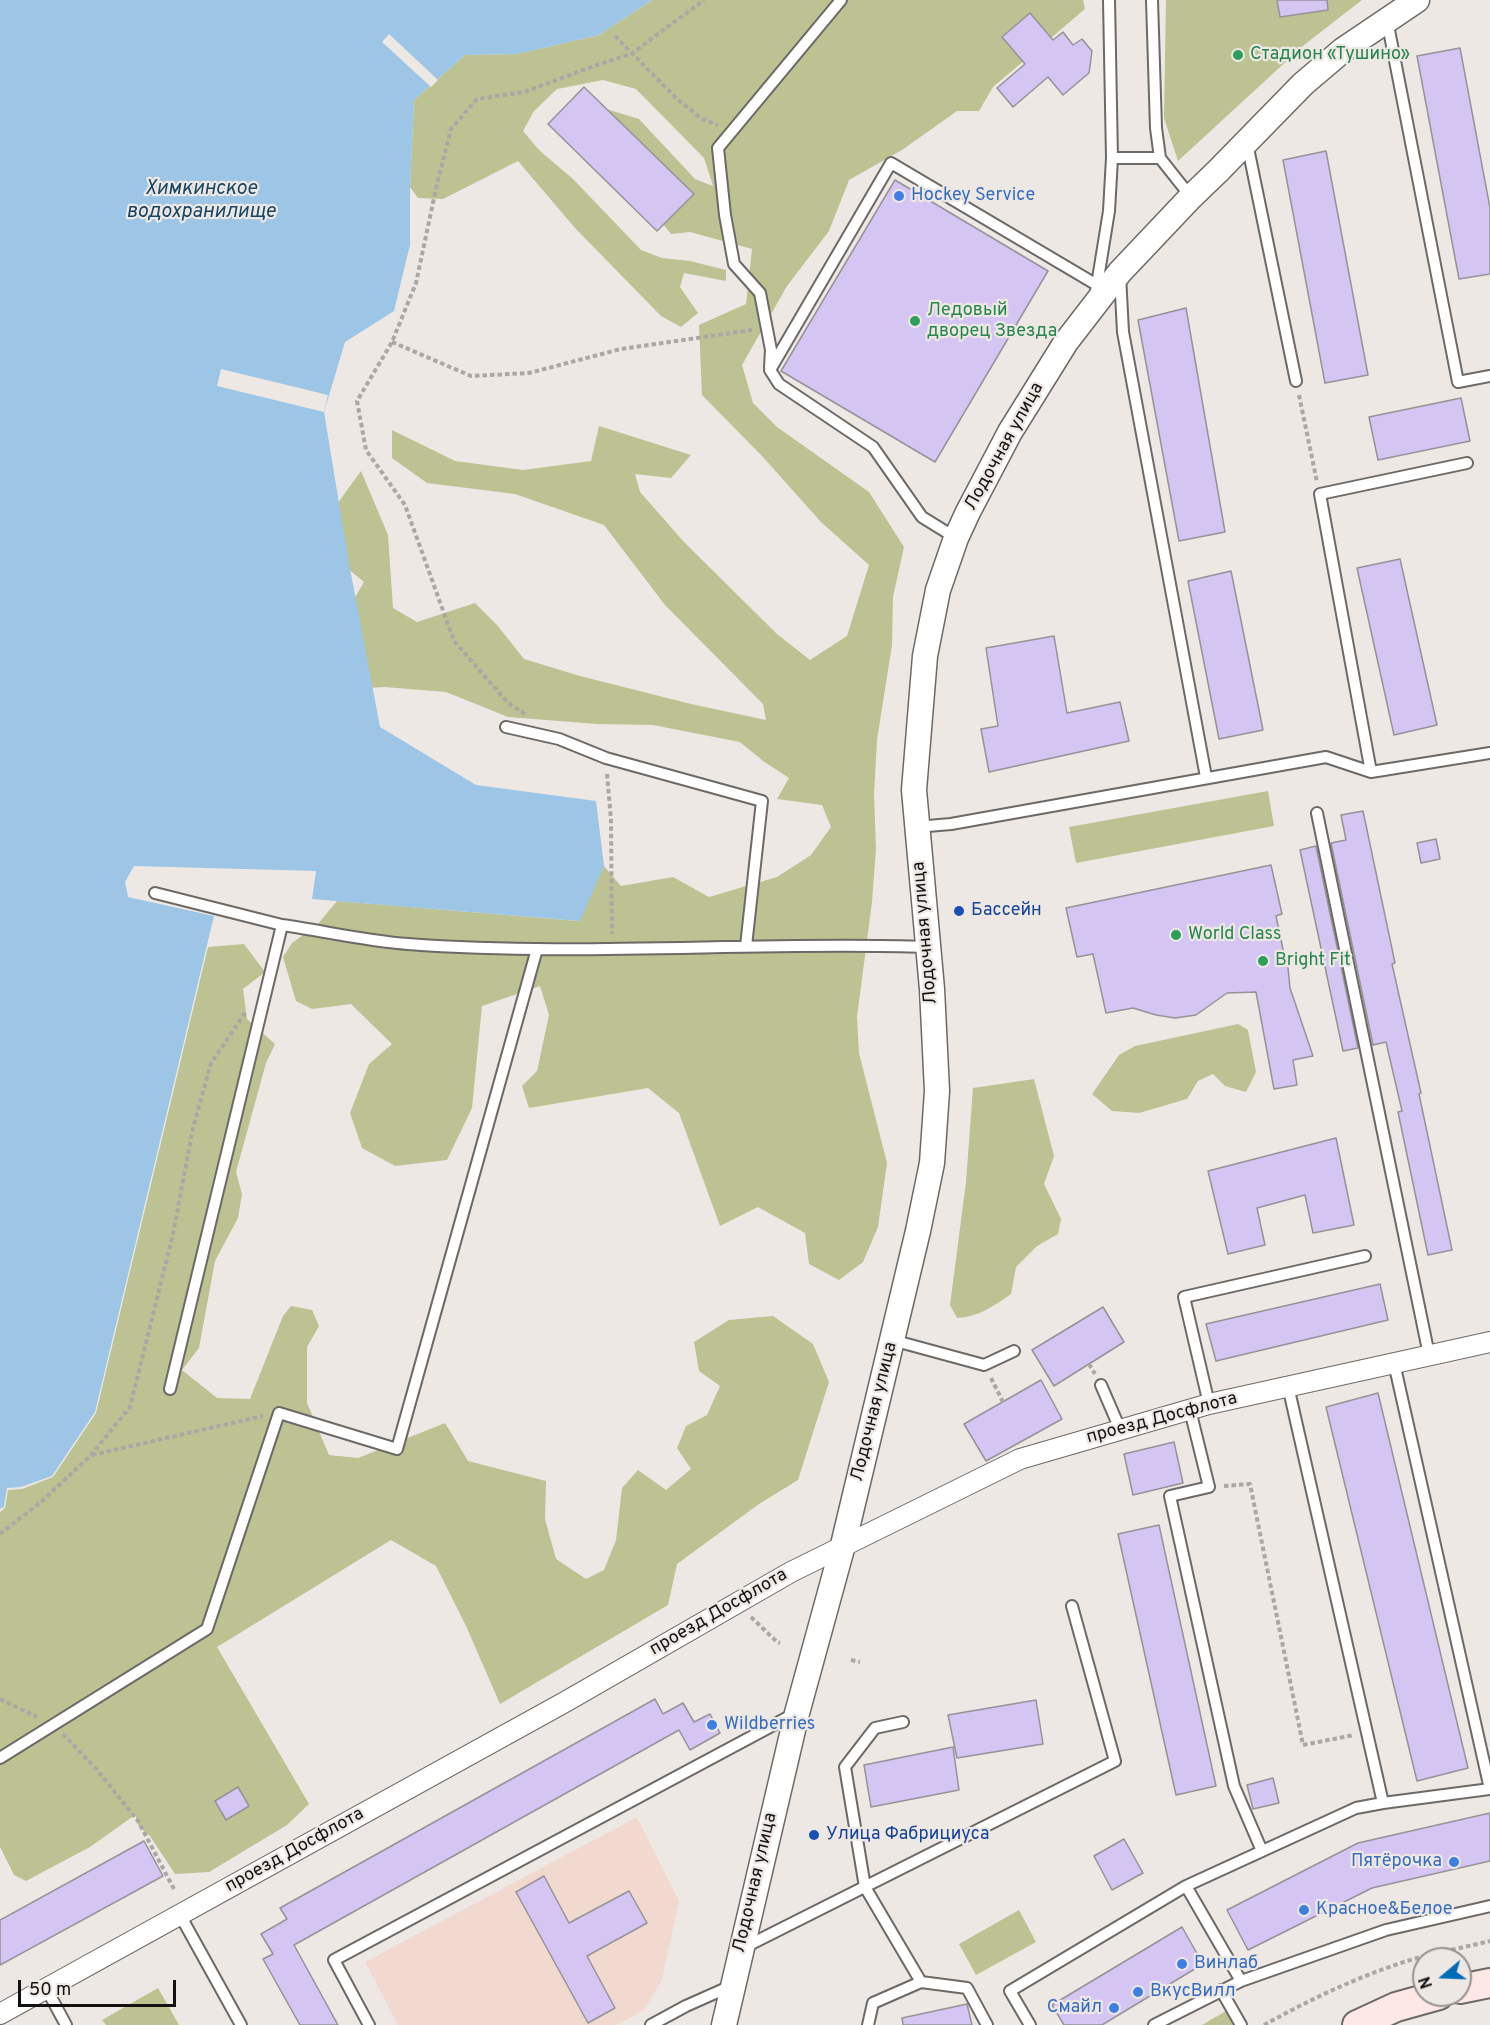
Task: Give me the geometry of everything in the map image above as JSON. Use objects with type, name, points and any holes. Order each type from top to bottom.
[{"type":"main road","points":[[1472,1987],[1490,1983]]},
{"type":"main road","points":[[1357,2025],[1396,2007],[1412,2003]]},
{"type":"street","name":"Лодочная улица","points":[[724,2025],[797,1713],[843,1545],[932,1163],[937,1091],[928,947],[914,790],[925,656],[939,590],[956,538],[1010,432],[1096,295],[1303,84],[1343,50],[1417,0]]},
{"type":"street","name":"проезд Досфлота","points":[[0,2014],[565,1702],[790,1572],[1020,1459],[1200,1407],[1490,1342]]},
{"type":"lane","points":[[841,0],[718,148],[724,215],[734,264],[760,293],[771,350],[770,370],[779,384],[873,447],[922,517],[956,538]]},
{"type":"lane","points":[[770,370],[891,163],[1096,295],[1109,212],[1112,158],[1109,0]]},
{"type":"lane","points":[[1152,0],[1156,128],[1160,158],[1191,197]]},
{"type":"lane","points":[[1387,20],[1458,382],[1490,376]]},
{"type":"lane","points":[[1247,141],[1296,381]]},
{"type":"lane","points":[[1112,158],[1160,158]]},
{"type":"lane","points":[[1120,272],[1124,332],[1206,777]]},
{"type":"lane","points":[[1371,772],[1320,494],[1467,463]]},
{"type":"lane","points":[[506,727],[559,739],[606,758],[762,801],[746,946]]},
{"type":"lane","points":[[916,827],[958,823],[1326,757],[1371,772],[1490,753]]},
{"type":"lane","points":[[1317,813],[1429,1355]]},
{"type":"lane","points":[[155,893],[282,925],[407,944],[537,949],[870,945],[928,947]]},
{"type":"lane","points":[[170,1389],[282,925]]},
{"type":"lane","points":[[0,1758],[207,1629],[279,1413],[397,1449],[537,949]]},
{"type":"lane","points":[[1262,1851],[1234,1786],[1170,1496],[1209,1487],[1184,1297],[1365,1256]]},
{"type":"lane","points":[[892,1340],[984,1365],[1014,1351]]},
{"type":"lane","points":[[1030,2025],[1010,1991],[1186,1886],[1356,1808],[1490,1789],[1394,1362]]},
{"type":"lane","points":[[1101,1385],[1120,1430]]},
{"type":"lane","points":[[1288,1386],[1383,1803]]},
{"type":"lane","points":[[740,1950],[1115,1761],[1072,1606]]},
{"type":"lane","points":[[369,2025],[334,1960],[797,1713]]},
{"type":"lane","points":[[903,1722],[874,1728],[845,1767],[865,1887],[921,1982]]},
{"type":"lane","points":[[1186,1886],[1241,1981]]},
{"type":"lane","points":[[1154,2025],[1241,1981],[1386,1930],[1490,1906]]},
{"type":"lane","points":[[180,1915],[241,2025]]},
{"type":"lane","points":[[868,2025],[873,2004],[921,1982],[968,1988],[987,2025]]},
{"type":"lane","points":[[651,2025],[732,1986]]},
{"type":"lane","points":[[46,1988],[66,2025]]},
{"type":"lane","points":[[1221,1990],[1241,2025]]},
{"type":"path","points":[[559,739],[508,703],[454,641],[405,506],[366,450],[357,401],[392,342],[416,283],[451,129],[477,99],[524,92],[597,64],[631,54],[704,0]]},
{"type":"path","points":[[615,36],[677,99],[702,120],[733,131]]},
{"type":"path","points":[[392,342],[471,376],[529,373],[621,349],[766,328]]},
{"type":"path","points":[[1296,381],[1320,494]]},
{"type":"path","points":[[606,758],[611,820],[612,948]]},
{"type":"path","points":[[0,1534],[42,1501],[91,1455],[130,1407],[173,1234],[193,1128],[211,1063],[237,1022],[269,985]]},
{"type":"path","points":[[984,1365],[1002,1402]]},
{"type":"path","points":[[91,1455],[279,1413]]},
{"type":"path","points":[[1229,1485],[1250,1484],[1303,1745],[1366,1732]]},
{"type":"path","points":[[751,1616],[780,1643]]},
{"type":"path","points":[[851,1660],[860,1662]]},
{"type":"path","points":[[0,1699],[54,1725],[98,1771],[138,1821],[174,1889]]},
{"type":"path","points":[[1264,2025],[1308,2001],[1361,1977],[1407,1961],[1490,1941]]},
{"type":"shaded area","points":[[637,1817],[679,1901],[662,1980],[644,2010],[616,2025],[398,2025],[365,1962]]},
{"type":"green space","points":[[652,0],[1083,0],[1085,9],[993,87],[979,111],[957,111],[902,150],[849,180],[829,231],[787,286],[742,365],[753,403],[777,427],[869,492],[904,547],[893,597],[892,645],[877,740],[874,794],[876,849],[872,902],[857,1017],[859,1053],[887,1163],[878,1227],[863,1262],[839,1280],[809,1264],[805,1233],[758,1207],[720,1226],[679,1113],[648,1088],[529,1108],[522,1086],[537,1071],[549,1015],[540,986],[482,1006],[472,1108],[447,1160],[395,1166],[362,1148],[350,1113],[369,1064],[392,1044],[351,1004],[312,1009],[296,1001],[283,957],[292,943],[317,925],[337,901],[579,921],[604,866],[621,886],[673,877],[709,897],[777,877],[811,855],[831,827],[822,805],[777,799],[789,778],[740,742],[653,725],[597,724],[508,717],[446,692],[384,687],[352,689],[350,606],[364,582],[335,558],[337,504],[361,471],[388,535],[393,608],[417,622],[475,603],[497,625],[524,659],[580,676],[691,704],[766,720],[763,704],[665,605],[604,525],[515,494],[427,483],[392,458],[392,430],[455,461],[523,470],[591,461],[599,426],[691,455],[671,478],[635,474],[640,492],[684,542],[777,634],[810,660],[847,636],[869,565],[821,522],[762,456],[702,395],[699,325],[746,304],[752,249],[690,232],[671,234],[660,220],[593,105],[639,119],[695,179],[713,186],[704,158],[636,89],[603,80],[557,89],[534,111],[523,131],[539,150],[573,179],[641,250],[662,258],[690,261],[726,270],[726,281],[684,273],[680,287],[698,313],[681,327],[661,316],[575,228],[518,161],[443,199],[418,198],[410,187],[414,100],[465,55],[517,54],[599,35]]},
{"type":"green space","points":[[1166,0],[1362,0],[1304,45],[1178,161],[1164,118]]},
{"type":"green space","points":[[1268,791],[1274,826],[1076,863],[1069,827]]},
{"type":"green space","points":[[244,944],[265,972],[243,989],[247,1019],[275,1044],[266,1063],[236,1172],[242,1194],[238,1218],[215,1261],[199,1348],[182,1370],[217,1398],[250,1399],[283,1316],[291,1306],[312,1310],[319,1326],[307,1347],[307,1403],[329,1455],[358,1458],[445,1423],[468,1461],[546,1481],[545,1519],[556,1559],[586,1579],[604,1570],[616,1540],[622,1488],[638,1470],[666,1490],[691,1469],[677,1448],[686,1426],[707,1415],[720,1386],[699,1371],[694,1342],[729,1320],[773,1316],[813,1344],[829,1382],[798,1480],[759,1504],[677,1564],[668,1605],[500,1704],[466,1626],[436,1566],[391,1540],[217,1647],[309,1804],[287,1825],[209,1872],[175,1874],[150,1836],[139,1827],[135,1815],[90,1847],[26,1881],[14,1875],[0,1847],[0,1512],[5,1508],[8,1490],[22,1489],[53,1477],[96,1413],[208,947]]},
{"type":"green space","points":[[1238,1024],[1248,1030],[1256,1072],[1246,1092],[1225,1086],[1213,1074],[1198,1081],[1187,1099],[1139,1113],[1112,1111],[1092,1094],[1119,1055],[1135,1046]]},
{"type":"green space","points":[[1034,1079],[1054,1156],[1044,1184],[1061,1219],[1058,1234],[1037,1246],[1016,1267],[1011,1294],[979,1313],[957,1318],[950,1305],[966,1182],[973,1088]]},
{"type":"green space","points":[[1019,1910],[1036,1942],[976,1975],[959,1944]]},
{"type":"green space","points":[[158,1988],[179,2025],[106,2025],[102,2020]]},
{"type":"green space","points":[[1226,2011],[1234,2025],[1202,2025]]},
{"type":"water","name":"Химкинское водохранилище","points":[[0,0],[652,0],[599,35],[517,54],[465,55],[414,100],[410,245],[394,311],[345,342],[324,412],[348,558],[380,727],[476,785],[596,801],[604,866],[580,921],[312,899],[316,871],[134,866],[125,882],[128,897],[214,916],[95,1412],[52,1476],[21,1487],[7,1488],[4,1507],[0,1509]]},
{"type":"pier","points":[[389,34],[438,80],[431,87],[382,42]]},
{"type":"pier","points":[[221,369],[328,395],[324,412],[217,386]]},
{"type":"building","points":[[1277,0],[1327,0],[1328,10],[1280,17]]},
{"type":"building","points":[[1030,13],[1053,40],[1063,32],[1073,45],[1082,39],[1092,51],[1089,73],[1063,95],[1048,77],[1013,107],[997,88],[1025,64],[1002,37]]},
{"type":"building","points":[[1460,48],[1490,208],[1490,274],[1459,279],[1417,56]]},
{"type":"building","points":[[584,87],[694,194],[657,231],[548,124]]},
{"type":"building","points":[[1326,151],[1368,375],[1325,383],[1283,160]]},
{"type":"building","name":"Ледовый дворец Звезда","points":[[895,180],[1048,271],[935,462],[781,371]]},
{"type":"building","points":[[1186,308],[1225,532],[1179,541],[1138,320]]},
{"type":"building","points":[[1461,398],[1470,441],[1378,460],[1369,417]]},
{"type":"building","points":[[1400,559],[1437,725],[1394,735],[1357,568]]},
{"type":"building","points":[[1231,571],[1263,730],[1219,739],[1188,581]]},
{"type":"building","points":[[1054,636],[1067,713],[1120,702],[1129,741],[989,772],[981,729],[998,726],[986,648]]},
{"type":"building","points":[[1363,811],[1395,963],[1392,964],[1421,1093],[1419,1094],[1452,1250],[1428,1255],[1398,1112],[1402,1111],[1386,1042],[1373,1045],[1331,843],[1346,840],[1341,815]]},
{"type":"building","points":[[1436,839],[1440,859],[1421,863],[1417,843]]},
{"type":"building","points":[[1316,846],[1358,1048],[1343,1051],[1300,850]]},
{"type":"building","name":"World Class","points":[[1271,865],[1282,914],[1276,916],[1285,959],[1287,958],[1290,988],[1313,1056],[1293,1060],[1297,1085],[1274,1089],[1256,992],[1227,993],[1196,1015],[1175,1018],[1133,1008],[1106,1013],[1093,954],[1077,957],[1066,908]]},
{"type":"building","points":[[1336,1138],[1354,1225],[1313,1233],[1305,1195],[1257,1208],[1265,1245],[1228,1254],[1208,1171]]},
{"type":"building","points":[[1380,1284],[1388,1320],[1216,1361],[1206,1324]]},
{"type":"building","points":[[1103,1307],[1124,1342],[1054,1386],[1032,1350]]},
{"type":"building","points":[[1041,1380],[1062,1419],[986,1461],[964,1424]]},
{"type":"building","points":[[1378,1393],[1468,1768],[1417,1781],[1326,1407]]},
{"type":"building","points":[[1174,1442],[1183,1483],[1133,1495],[1124,1454]]},
{"type":"building","points":[[1159,1525],[1216,1786],[1176,1795],[1118,1534]]},
{"type":"building","points":[[655,1699],[663,1714],[683,1703],[694,1722],[710,1714],[720,1733],[690,1750],[679,1730],[294,1945],[338,2025],[300,2025],[263,1959],[273,1954],[261,1934],[287,1919],[280,1908]]},
{"type":"building","points":[[1036,1700],[1043,1744],[957,1758],[948,1715]]},
{"type":"building","points":[[953,1747],[959,1790],[871,1807],[864,1765]]},
{"type":"building","points":[[1273,1778],[1279,1803],[1253,1809],[1247,1785]]},
{"type":"building","points":[[238,1787],[249,1806],[226,1820],[215,1801]]},
{"type":"building","points":[[1490,1813],[1490,1861],[1372,1888],[1248,1950],[1227,1910],[1358,1843]]},
{"type":"building","points":[[1124,1839],[1143,1873],[1112,1890],[1094,1856]]},
{"type":"building","points":[[144,1841],[163,1876],[0,1965],[0,1920]]},
{"type":"building","points":[[544,1876],[569,1923],[629,1891],[647,1923],[587,1956],[615,2008],[588,2023],[516,1892]]},
{"type":"building","points":[[1182,1927],[1203,1964],[1102,2025],[1064,2025],[1052,2005]]},
{"type":"building","points":[[967,2004],[972,2025],[903,2025],[902,2018]]},
{"type":"place","name":"Стадион «Тушино»","points":[[1238,55]]},
{"type":"place","name":"Hockey Service","points":[[899,196]]},
{"type":"place","name":"Ледовый дворец Звезда","points":[[915,321]]},
{"type":"place","name":"Бассейн","points":[[959,911]]},
{"type":"place","name":"World Class","points":[[1176,935]]},
{"type":"place","name":"Bright Fit","points":[[1263,961]]},
{"type":"place","name":"Wildberries","points":[[712,1725]]},
{"type":"place","name":"Улица Фабрициуса","points":[[814,1835]]},
{"type":"place","name":"Пятёрочка","points":[[1454,1862]]},
{"type":"place","name":"Красное&Белое","points":[[1304,1910]]},
{"type":"place","name":"Винлаб","points":[[1182,1964]]},
{"type":"place","name":"ВкусВилл","points":[[1138,1992]]},
{"type":"place","name":"Смайл","points":[[1114,2008]]}]
